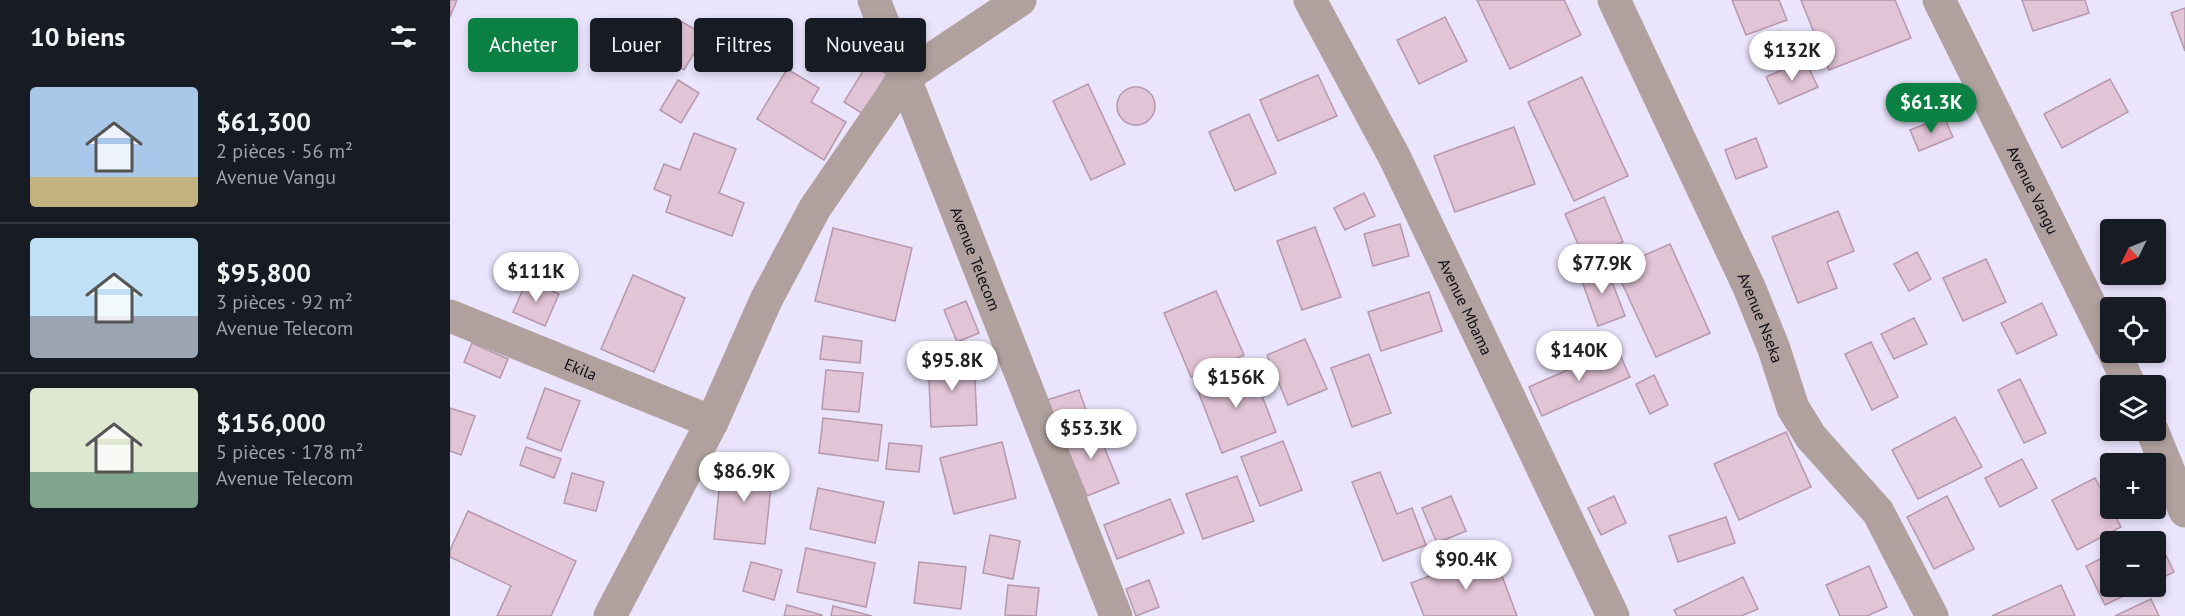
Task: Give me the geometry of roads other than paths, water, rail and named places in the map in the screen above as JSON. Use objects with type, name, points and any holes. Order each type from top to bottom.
[{"type":"street","name":"Avenue Telecom","points":[[874,0],[1116,616]]},
{"type":"street","points":[[610,616],[712,423],[766,300],[815,208],[904,77],[1020,0]]},
{"type":"street","name":"Avenue Mbama","points":[[1310,0],[1395,158],[1613,616]]},
{"type":"street","name":"Avenue Nseka","points":[[1614,0],[1749,288],[1774,349],[1793,408],[1811,437],[1878,512],[1932,616]]},
{"type":"street","name":"Avenue Vangu","points":[[1939,0],[2100,325]]},
{"type":"street","name":"Ekila","points":[[450,316],[712,423]]},
{"type":"street","points":[[2156,441],[2185,511]]}]
